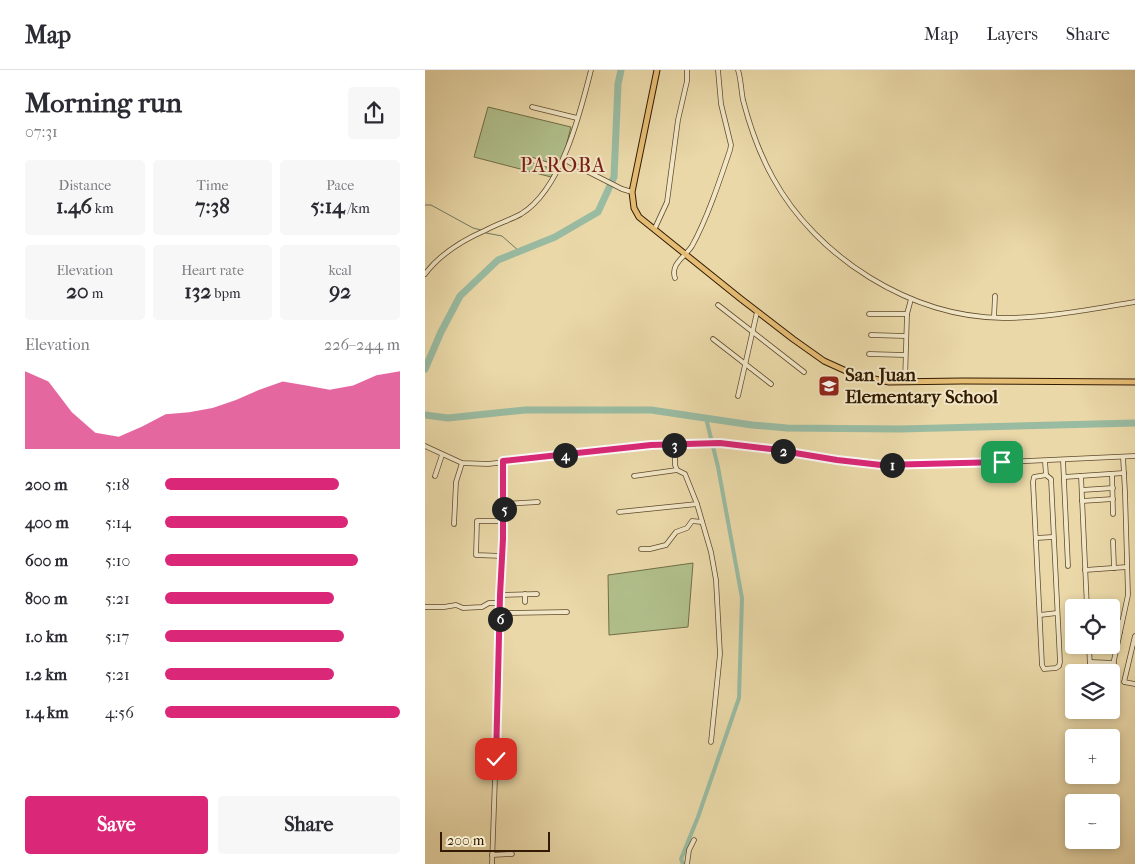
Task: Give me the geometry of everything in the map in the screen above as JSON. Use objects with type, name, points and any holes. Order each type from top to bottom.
[{"type":"main road","points":[[657,70],[632,192],[634,208],[639,217],[757,312],[824,361],[841,370],[872,380],[889,382],[1135,382]]},
{"type":"street","points":[[425,274],[446,252],[483,231],[520,215],[541,197],[563,159],[591,70]]},
{"type":"street","points":[[655,228],[667,202],[678,120],[687,81],[687,70]]},
{"type":"street","points":[[675,278],[674,267],[687,255],[696,238],[709,208],[731,145],[721,104],[718,70]]},
{"type":"street","points":[[738,70],[747,116],[773,178],[791,206],[822,240],[861,272],[911,299],[960,313],[994,317],[1040,317],[1135,302]]},
{"type":"street","points":[[532,107],[577,118]]},
{"type":"street","points":[[529,159],[558,168]]},
{"type":"street","points":[[563,159],[632,192]]},
{"type":"street","points":[[994,317],[995,296]]},
{"type":"street","points":[[905,381],[907,314],[911,299]]},
{"type":"street","points":[[718,305],[804,372]]},
{"type":"street","points":[[737,396],[757,312]]},
{"type":"street","points":[[869,314],[907,314]]},
{"type":"street","points":[[871,335],[906,336]]},
{"type":"street","points":[[713,339],[771,384]]},
{"type":"street","points":[[869,354],[905,354]]},
{"type":"street","points":[[425,446],[461,463],[473,464],[651,445],[720,443],[881,465],[1045,461],[1135,456]]},
{"type":"street","points":[[675,445],[675,466],[677,470]]},
{"type":"street","points":[[435,476],[443,455]]},
{"type":"street","points":[[1120,629],[1128,595],[1123,457]]},
{"type":"street","points":[[1063,460],[1068,566]]},
{"type":"street","points":[[492,864],[504,504],[503,461]]},
{"type":"street","points":[[1045,461],[1046,476]]},
{"type":"street","points":[[454,524],[456,482],[461,463]]},
{"type":"street","points":[[633,476],[677,470],[685,474],[697,504],[711,552],[716,580],[720,654],[711,742]]},
{"type":"street","points":[[1065,477],[1124,473]]},
{"type":"street","points":[[1112,474],[1113,514]]},
{"type":"street","points":[[1046,476],[1051,479],[1060,662],[1056,668],[1044,669],[1042,667],[1033,479],[1034,477],[1046,476]]},
{"type":"street","points":[[1081,476],[1087,599]]},
{"type":"street","points":[[1082,490],[1113,488]]},
{"type":"street","points":[[1082,501],[1113,499]]},
{"type":"street","points":[[504,504],[538,502]]},
{"type":"street","points":[[619,512],[697,504]]},
{"type":"street","points":[[502,556],[476,555],[477,521],[503,521]]},
{"type":"street","points":[[641,549],[651,549],[666,545],[676,532],[687,528],[693,521],[702,522]]},
{"type":"street","points":[[1036,538],[1053,537]]},
{"type":"street","points":[[1113,541],[1114,568]]},
{"type":"street","points":[[1085,570],[1127,567]]},
{"type":"street","points":[[525,594],[525,602]]},
{"type":"street","points":[[500,595],[537,594]]},
{"type":"street","points":[[425,607],[457,605],[463,608],[482,608],[489,603],[500,603]]},
{"type":"street","points":[[499,614],[567,612]]},
{"type":"street","points":[[1040,615],[1057,614]]},
{"type":"street","points":[[1135,636],[1125,682],[1135,684]]},
{"type":"street","points":[[1089,654],[1090,664],[1114,663],[1115,654]]},
{"type":"street","points":[[687,864],[689,850],[694,840]]},
{"type":"street","points":[[492,855],[512,854]]},
{"type":"green space","points":[[488,107],[571,127],[564,154],[551,177],[474,157]]},
{"type":"green space","points":[[693,563],[688,627],[609,635],[608,575]]},
{"type":"waterway","points":[[425,369],[441,332],[460,296],[498,260],[555,237],[598,212],[614,177],[618,84],[621,70]]},
{"type":"waterway","points":[[425,205],[431,205],[473,228],[481,230]]},
{"type":"waterway","points":[[486,233],[502,236],[519,251]]},
{"type":"waterway","points":[[425,415],[448,418],[525,410],[651,410],[752,425],[787,428],[900,429],[1135,423]]},
{"type":"waterway","points":[[683,864],[681,859],[698,817],[739,698],[742,598],[718,467],[706,418]]},
{"type":"place","name":"San Juan Elementary School","points":[[829,386]]},
{"type":"district","name":"PAROBA","points":[[563,165]]},
{"type":"route","points":[[496,759],[503,539],[503,461],[651,445],[720,443],[881,465],[1002,462]]}]
